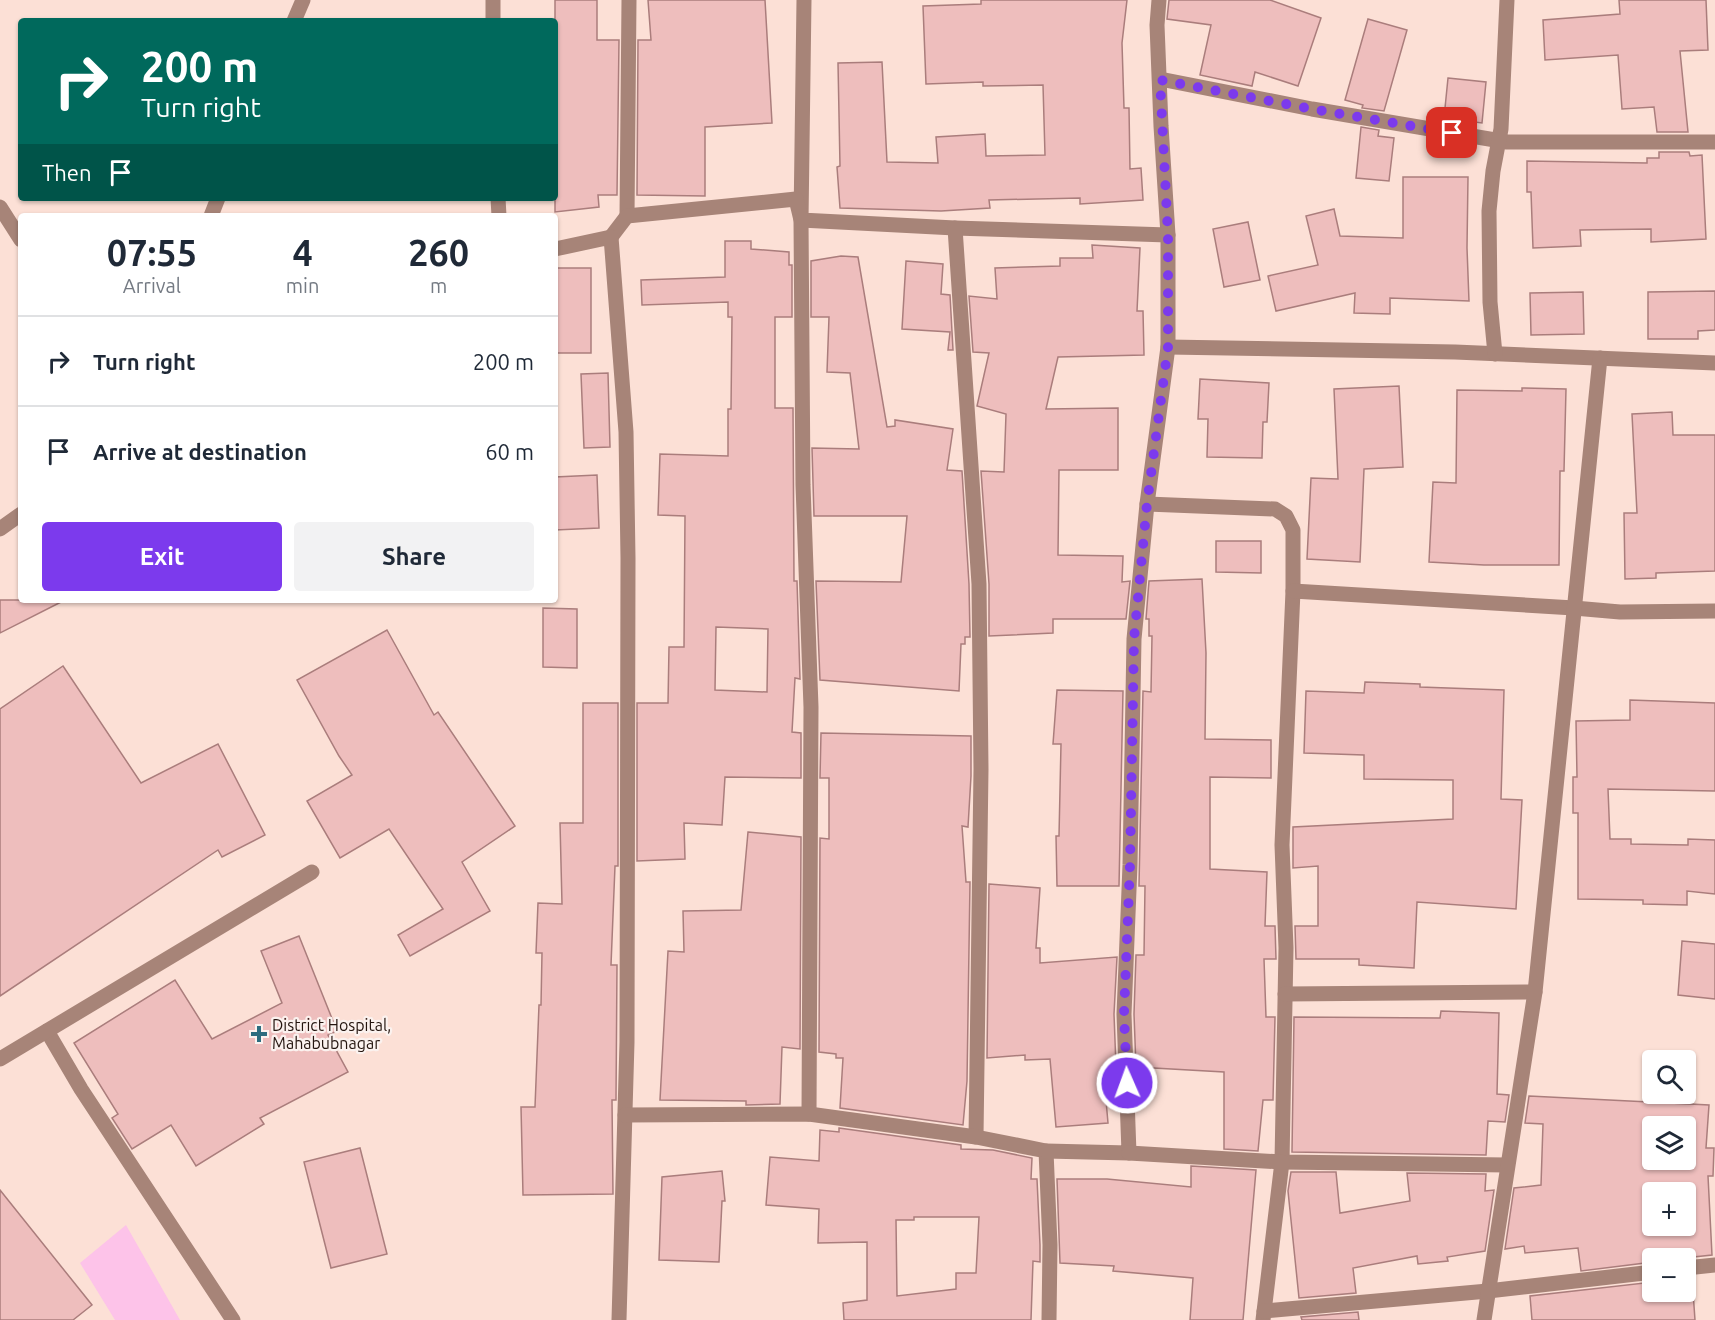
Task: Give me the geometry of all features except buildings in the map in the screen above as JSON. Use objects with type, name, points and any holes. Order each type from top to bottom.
[{"type":"street","points":[[295,18],[303,0]]},
{"type":"street","points":[[493,0],[493,18]]},
{"type":"street","points":[[558,248],[611,237],[627,216],[629,0]]},
{"type":"street","points":[[804,0],[801,220],[802,484],[811,719],[809,1114]]},
{"type":"street","points":[[1129,1153],[1124,1014],[1130,865],[1134,639],[1147,504],[1168,347],[1168,235],[1157,25],[1159,0]]},
{"type":"street","points":[[1495,354],[1490,302],[1489,211],[1502,117],[1507,0]]},
{"type":"street","points":[[1160,80],[1498,141],[1715,141]]},
{"type":"street","points":[[627,216],[796,199],[801,220]]},
{"type":"street","points":[[0,207],[18,235]]},
{"type":"street","points":[[801,220],[1168,235]]},
{"type":"street","points":[[0,228],[18,238]]},
{"type":"street","points":[[955,228],[979,584],[981,769],[976,1137]]},
{"type":"street","points":[[611,237],[626,432],[628,558],[627,1042],[619,1320]]},
{"type":"street","points":[[1168,347],[1495,354],[1715,363]]},
{"type":"street","points":[[1484,1320],[1535,992],[1600,358]]},
{"type":"street","points":[[1147,504],[1275,509],[1286,516],[1293,530],[1293,591],[1282,845],[1286,948],[1282,1162],[1263,1315],[1642,1273]]},
{"type":"street","points":[[0,529],[18,516]]},
{"type":"street","points":[[1293,591],[1620,612],[1715,611]]},
{"type":"street","points":[[0,1059],[312,872]]},
{"type":"street","points":[[1285,993],[1535,992]]},
{"type":"street","points":[[47,1031],[88,1099],[233,1320]]},
{"type":"street","points":[[625,1115],[809,1114],[976,1137],[1046,1151],[1129,1153],[1282,1162],[1507,1165]]},
{"type":"street","points":[[1046,1151],[1050,1245],[1049,1320]]},
{"type":"street","points":[[1696,1267],[1715,1265]]},
{"type":"shaded area","points":[[126,1225],[180,1320],[115,1320],[80,1263]]},
{"type":"place","name":"District Hospital, Mahabubnagar","points":[[259,1034]]},
{"type":"route","points":[[1127,1083],[1124,1014],[1130,865],[1134,639],[1147,504],[1168,347],[1168,235],[1160,80],[1452,133]]}]
